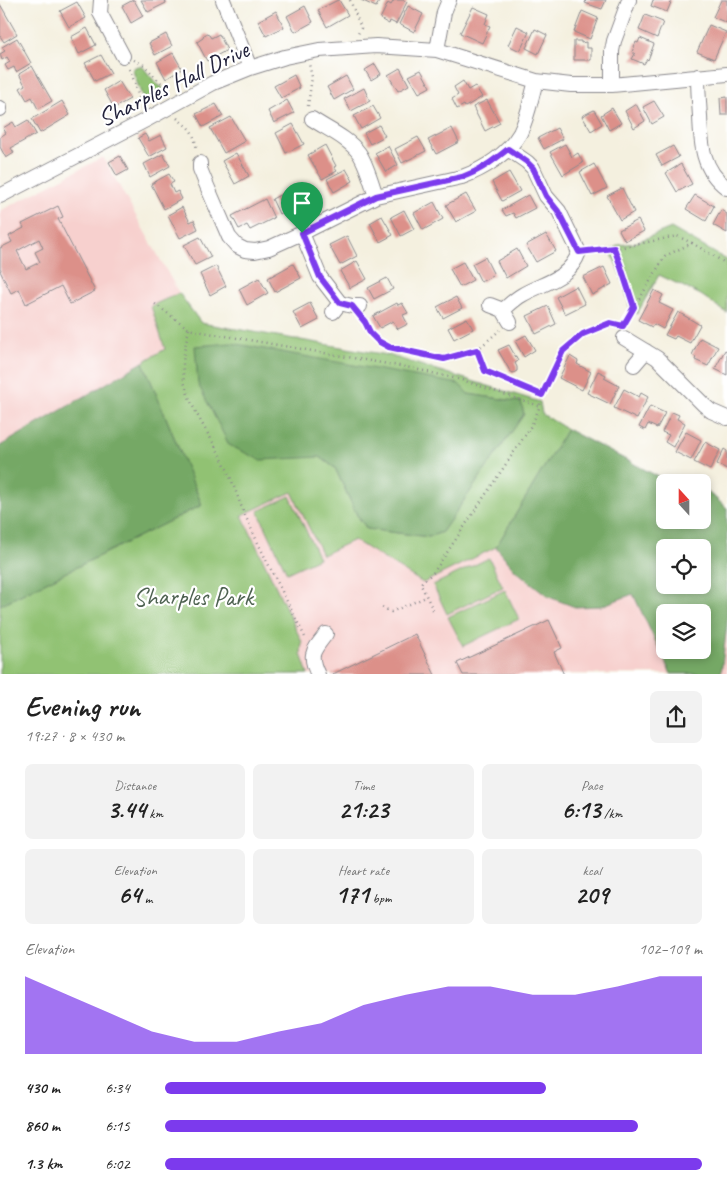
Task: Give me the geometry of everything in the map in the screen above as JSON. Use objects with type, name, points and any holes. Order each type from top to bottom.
[{"type":"street","points":[[100,0],[100,13],[124,56]]},
{"type":"street","points":[[222,0],[250,68]]},
{"type":"street","points":[[437,50],[444,12],[449,0]]},
{"type":"street","points":[[612,85],[612,51],[614,41],[629,0]]},
{"type":"street","name":"Sharples Hall Drive","points":[[0,196],[213,83],[250,68],[285,57],[319,50],[376,46],[437,50],[536,81],[571,85],[612,85],[727,74]]},
{"type":"street","points":[[698,76],[701,146],[713,174],[727,188]]},
{"type":"street","points":[[198,172],[229,237],[237,246],[245,250],[255,251],[268,248],[376,196],[462,177],[493,162],[508,149],[520,133],[536,81]]},
{"type":"street","points":[[312,119],[345,139],[359,153],[376,196]]},
{"type":"street","points":[[490,305],[507,316],[522,296],[569,270],[576,261],[579,252],[558,211],[546,196],[533,168],[508,149]]},
{"type":"street","points":[[302,233],[320,277],[346,307]]},
{"type":"street","points":[[624,338],[657,358],[711,411],[727,418]]},
{"type":"street","points":[[634,365],[646,351]]},
{"type":"street","points":[[318,674],[313,664],[314,651],[326,634]]},
{"type":"path","points":[[350,0],[361,28],[358,35],[358,48]]},
{"type":"path","points":[[304,53],[312,77],[308,107],[312,119]]},
{"type":"path","points":[[124,56],[144,65],[158,81],[184,99]]},
{"type":"path","points":[[124,56],[146,120]]},
{"type":"path","points":[[166,109],[195,135],[198,172]]},
{"type":"path","points":[[579,252],[614,248],[677,236],[692,242],[727,264]]},
{"type":"path","points":[[433,610],[421,585],[422,582],[434,572],[517,448],[533,421],[542,395],[563,351],[583,334],[610,323],[623,326],[665,256],[692,242]]},
{"type":"path","points":[[614,248],[634,307]]},
{"type":"path","points":[[155,304],[196,332],[411,368],[462,380],[539,406]]},
{"type":"path","points":[[346,307],[365,322],[371,334],[378,341],[389,347],[444,359],[477,350],[507,316]]},
{"type":"path","points":[[189,329],[182,366],[184,382],[191,401],[224,462],[244,514],[314,651]]},
{"type":"path","points":[[477,350],[485,371],[542,395]]},
{"type":"path","points":[[382,607],[390,612],[426,597]]},
{"type":"shaded area","points":[[103,157],[179,293],[151,306],[165,349],[0,446],[0,211]]},
{"type":"shaded area","points":[[324,477],[354,540],[423,583],[496,547],[515,570],[549,597],[575,607],[601,606],[633,594],[656,642],[656,659],[664,659],[671,674],[308,674],[300,654],[302,642],[242,515]]},
{"type":"shaded area","points":[[727,625],[727,674],[721,674]]},
{"type":"green space","points":[[142,66],[156,83],[163,88],[166,93],[165,95],[149,103],[144,102],[133,71],[133,68]]},
{"type":"green space","points":[[671,228],[727,260],[727,313],[701,295],[659,275],[637,314],[630,309],[627,294],[611,252],[612,249],[619,245],[634,243]]},
{"type":"green space","name":"Sharples Park","points":[[179,293],[201,323],[388,355],[540,402],[542,414],[567,429],[496,547],[423,583],[354,540],[322,555],[292,492],[242,515],[302,642],[301,654],[308,674],[0,674],[0,605],[202,505],[143,362],[165,349],[151,306]],"holes":[[[468,394],[521,402],[524,414],[442,532],[429,537],[367,529],[357,515],[335,468],[320,457]]]},
{"type":"green space","points":[[231,343],[459,384],[468,394],[521,402],[524,414],[442,532],[429,537],[367,529],[357,515],[335,468],[320,457],[260,460],[229,445],[198,384],[195,346]]},
{"type":"green space","points":[[143,362],[202,505],[0,605],[0,446]]},
{"type":"green space","points":[[567,429],[656,475],[656,529],[711,529],[711,494],[727,508],[727,625],[721,674],[671,674],[664,659],[711,659],[711,604],[656,604],[656,642],[633,594],[601,606],[575,607],[549,597],[515,570],[496,547]]},
{"type":"green space","points":[[290,496],[319,558],[287,573],[258,511]]},
{"type":"green space","points":[[489,558],[503,587],[447,614],[433,585]]},
{"type":"green space","points":[[505,590],[519,619],[463,646],[448,617]]},
{"type":"building","points":[[133,0],[143,16],[131,23],[122,6]]},
{"type":"building","points":[[141,0],[165,0],[166,3],[148,12]]},
{"type":"building","points":[[338,0],[348,15],[327,27],[318,10]]},
{"type":"building","points":[[361,0],[380,0],[376,7]]},
{"type":"building","points":[[394,0],[407,2],[396,24],[390,21],[389,24],[380,19],[388,3],[391,5]]},
{"type":"building","points":[[586,0],[606,0],[602,9],[585,3]]},
{"type":"building","points":[[653,0],[672,0],[667,12],[651,6]]},
{"type":"building","points":[[721,0],[727,0],[727,23],[713,17]]},
{"type":"building","points":[[77,2],[86,18],[69,27],[60,11]]},
{"type":"building","points":[[0,4],[17,34],[4,42],[0,36]]},
{"type":"building","points":[[305,6],[313,22],[295,32],[287,16]]},
{"type":"building","points":[[408,6],[423,14],[414,32],[399,24]]},
{"type":"building","points":[[473,7],[489,14],[485,24],[490,26],[482,43],[460,33]]},
{"type":"building","points":[[276,11],[284,27],[266,36],[258,21]]},
{"type":"building","points":[[582,11],[598,18],[590,39],[574,32]]},
{"type":"building","points":[[645,15],[663,22],[657,38],[639,30]]},
{"type":"building","points":[[709,25],[726,32],[714,59],[697,52]]},
{"type":"building","points":[[517,26],[529,32],[520,51],[508,45]]},
{"type":"building","points":[[87,28],[96,45],[79,54],[71,37]]},
{"type":"building","points":[[535,29],[547,35],[538,54],[526,48]]},
{"type":"building","points":[[166,34],[172,46],[155,55],[149,43]]},
{"type":"building","points":[[206,34],[211,38],[219,34],[227,50],[207,61],[197,42]]},
{"type":"building","points":[[17,38],[31,63],[16,72],[14,67],[8,70],[5,65],[10,62],[7,57],[2,60],[0,54],[5,51],[2,47]]},
{"type":"building","points":[[640,38],[654,44],[648,60],[644,64],[632,59],[635,54],[632,52]]},
{"type":"building","points":[[574,41],[586,42],[586,48],[591,48],[591,60],[574,60]]},
{"type":"building","points":[[173,53],[182,69],[166,79],[157,62]]},
{"type":"building","points":[[101,55],[111,73],[95,81],[85,63]]},
{"type":"building","points":[[375,64],[381,74],[371,80],[365,70]]},
{"type":"building","points":[[32,66],[52,101],[38,109],[32,97],[27,100],[20,88],[25,85],[19,74]]},
{"type":"building","points":[[400,68],[409,85],[398,91],[388,75]]},
{"type":"building","points":[[421,70],[430,87],[419,93],[409,76]]},
{"type":"building","points":[[294,75],[300,88],[281,98],[274,86]]},
{"type":"building","points":[[346,76],[353,89],[334,100],[327,87]]},
{"type":"building","points":[[119,81],[130,99],[114,108],[104,90]]},
{"type":"building","points":[[463,81],[468,90],[475,86],[482,97],[465,107],[464,105],[457,109],[452,99],[458,95],[454,87]]},
{"type":"building","points":[[364,88],[370,101],[351,111],[344,99]]},
{"type":"building","points":[[727,97],[727,115],[721,115],[720,98]]},
{"type":"building","points":[[287,100],[294,113],[274,123],[268,111]]},
{"type":"building","points":[[487,100],[500,123],[485,131],[473,107]]},
{"type":"building","points":[[62,101],[70,115],[40,133],[32,119]]},
{"type":"building","points":[[654,101],[664,117],[652,124],[643,107]]},
{"type":"building","points":[[216,104],[223,116],[203,127],[196,114]]},
{"type":"building","points":[[636,104],[645,121],[634,128],[625,111]]},
{"type":"building","points":[[373,106],[380,118],[361,129],[354,116]]},
{"type":"building","points":[[612,108],[621,123],[609,130],[601,115]]},
{"type":"building","points":[[594,110],[602,124],[591,131],[582,116]]},
{"type":"building","points":[[231,117],[245,141],[224,153],[210,128]]},
{"type":"building","points":[[28,120],[36,134],[11,148],[14,153],[6,158],[0,147],[0,137],[6,133],[3,128],[13,122],[16,127]]},
{"type":"building","points":[[293,124],[304,144],[286,153],[276,133]]},
{"type":"building","points":[[379,125],[385,136],[370,144],[364,133]]},
{"type":"building","points":[[452,128],[459,142],[436,154],[428,140]]},
{"type":"building","points":[[557,128],[563,139],[544,149],[538,138]]},
{"type":"building","points":[[145,134],[149,141],[161,135],[167,147],[149,157],[138,138]]},
{"type":"building","points":[[418,137],[426,151],[402,163],[395,149]]},
{"type":"building","points":[[565,144],[572,157],[578,153],[583,163],[563,175],[550,152]]},
{"type":"building","points":[[325,145],[337,171],[322,179],[308,155]]},
{"type":"building","points":[[388,146],[398,165],[386,172],[375,153]]},
{"type":"building","points":[[673,146],[679,157],[662,166],[656,155]]},
{"type":"building","points":[[236,153],[249,176],[235,184],[222,161]]},
{"type":"building","points":[[163,154],[170,166],[150,177],[144,164]]},
{"type":"building","points":[[120,156],[128,170],[117,176],[109,162]]},
{"type":"building","points":[[594,164],[607,188],[592,196],[580,172]]},
{"type":"building","points":[[681,164],[692,184],[677,192],[666,173]]},
{"type":"building","points":[[346,169],[353,181],[334,192],[327,179]]},
{"type":"building","points":[[509,172],[520,191],[502,201],[492,182]]},
{"type":"building","points":[[169,174],[174,182],[170,184],[174,193],[178,191],[182,199],[164,209],[151,184]]},
{"type":"building","points":[[295,187],[303,201],[279,214],[272,199]]},
{"type":"building","points":[[622,188],[634,212],[620,220],[607,196]]},
{"type":"building","points":[[466,194],[476,211],[456,222],[446,205]]},
{"type":"building","points":[[528,195],[535,208],[516,218],[513,213],[506,216],[502,210]]},
{"type":"building","points":[[695,195],[714,206],[706,221],[686,209]]},
{"type":"building","points":[[265,199],[274,218],[250,230],[247,225],[239,229],[232,216]]},
{"type":"building","points":[[434,202],[443,219],[423,230],[414,213]]},
{"type":"building","points":[[58,206],[63,217],[58,219],[95,291],[70,304],[61,286],[26,304],[19,289],[11,293],[0,271],[0,248],[12,242],[9,236],[24,228],[22,224]],"holes":[[[39,239],[43,248],[35,252],[40,262],[26,269],[17,251]]]},
{"type":"building","points":[[182,207],[190,222],[194,220],[198,229],[180,238],[168,215]]},
{"type":"building","points":[[404,210],[414,229],[401,236],[391,217]]},
{"type":"building","points":[[721,210],[727,214],[727,233],[713,225]]},
{"type":"building","points":[[382,216],[393,235],[380,242],[370,223]]},
{"type":"building","points":[[638,220],[644,231],[625,241],[619,230]]},
{"type":"building","points":[[546,234],[556,251],[536,262],[526,245]]},
{"type":"building","points":[[347,236],[357,256],[340,265],[329,245]]},
{"type":"building","points":[[200,237],[211,257],[195,265],[184,245]]},
{"type":"building","points":[[517,249],[526,266],[506,278],[497,261]]},
{"type":"building","points":[[485,257],[494,275],[481,282],[472,264]]},
{"type":"building","points":[[357,261],[367,279],[350,288],[340,271]]},
{"type":"building","points":[[463,262],[473,280],[460,287],[450,269]]},
{"type":"building","points":[[293,264],[301,278],[275,292],[268,278]]},
{"type":"building","points":[[216,266],[226,286],[210,295],[200,274]]},
{"type":"building","points":[[604,267],[612,284],[592,295],[583,277]]},
{"type":"building","points":[[259,278],[268,293],[247,305],[239,289]]},
{"type":"building","points":[[387,278],[393,289],[374,299],[368,288]]},
{"type":"building","points":[[576,286],[585,304],[565,314],[556,297]]},
{"type":"building","points":[[654,290],[663,295],[659,303],[673,310],[663,329],[654,324],[652,327],[638,320]]},
{"type":"building","points":[[456,297],[462,308],[443,318],[437,307]]},
{"type":"building","points":[[310,303],[319,320],[302,329],[293,312]]},
{"type":"building","points":[[397,303],[398,305],[402,303],[408,313],[403,315],[407,323],[406,325],[398,329],[393,321],[380,328],[373,316]]},
{"type":"building","points":[[548,306],[556,324],[536,334],[527,316]]},
{"type":"building","points":[[678,312],[700,325],[690,343],[676,336],[674,339],[665,335]]},
{"type":"building","points":[[467,318],[473,329],[454,339],[448,328]]},
{"type":"building","points":[[526,335],[535,350],[524,357],[515,341]]},
{"type":"building","points":[[700,338],[718,347],[708,366],[695,360],[696,357],[692,355]]},
{"type":"building","points":[[509,345],[518,361],[515,363],[517,371],[513,373],[498,350]]},
{"type":"building","points":[[725,350],[727,351],[727,375],[715,369]]},
{"type":"building","points":[[570,356],[578,361],[577,364],[591,372],[582,390],[559,378]]},
{"type":"building","points":[[598,371],[606,375],[604,378],[619,386],[610,404],[587,393]]},
{"type":"building","points":[[624,389],[639,397],[641,393],[648,397],[637,419],[614,408]]},
{"type":"building","points":[[650,406],[665,413],[657,428],[648,424],[645,430],[639,427]]},
{"type":"building","points":[[672,412],[679,415],[677,419],[685,423],[673,447],[665,442],[669,435],[662,432]]},
{"type":"building","points":[[686,432],[701,440],[691,460],[675,452]]},
{"type":"building","points":[[705,442],[720,450],[710,470],[694,462]]},
{"type":"building","points":[[724,449],[727,451],[727,469],[717,464]]},
{"type":"building","points":[[549,620],[562,648],[554,652],[564,674],[462,674],[457,663]]},
{"type":"building","points":[[415,634],[435,674],[333,674]]},
{"type":"route","points":[[508,149],[533,168],[546,196],[558,211],[579,252],[614,248],[634,307],[623,326],[610,323],[583,334],[563,351],[542,395],[485,371],[477,350],[444,359],[389,347],[378,341],[352,306],[340,303],[328,289],[320,277],[302,233],[376,196],[462,177],[475,172],[493,162],[508,149]]}]
